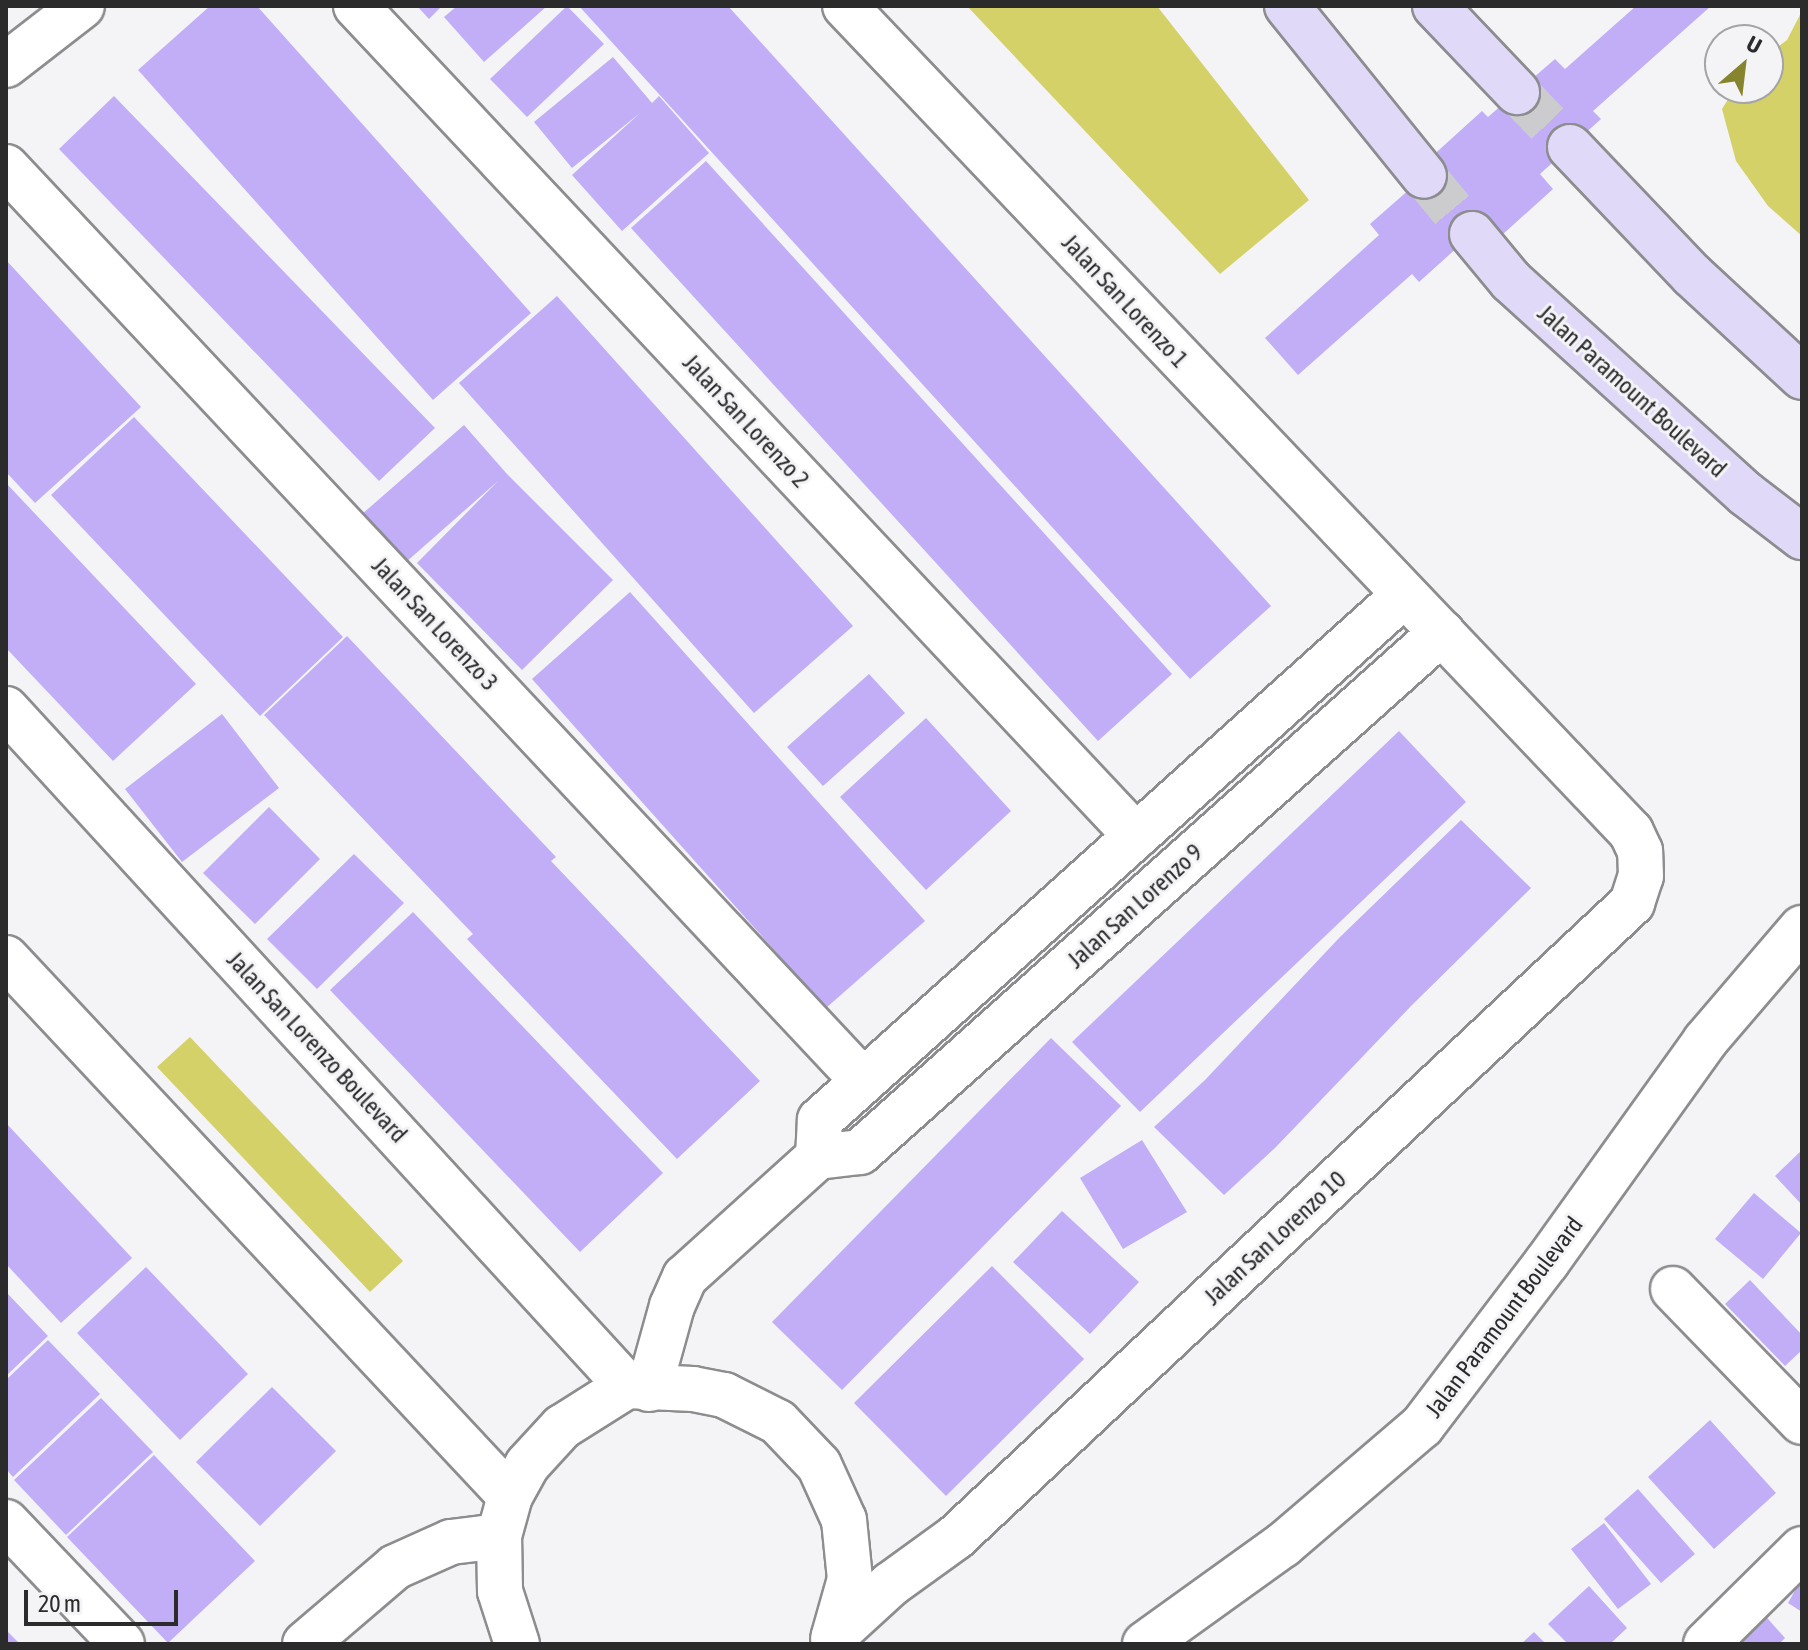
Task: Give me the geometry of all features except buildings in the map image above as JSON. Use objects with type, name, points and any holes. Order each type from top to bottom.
[{"type":"main road","points":[[1287,6],[1424,176]]},
{"type":"main road","points":[[1435,6],[1517,92]]},
{"type":"main road","points":[[1570,147],[1692,275],[1802,377]]},
{"type":"main road","name":"Jalan Paramount Boulevard","points":[[1472,234],[1511,281],[1746,494],[1802,537]]},
{"type":"street","points":[[6,65],[82,6]]},
{"type":"street","name":"Jalan San Lorenzo 2","points":[[356,6],[1136,836]]},
{"type":"street","name":"Jalan San Lorenzo 1","points":[[845,6],[1631,832],[1640,851],[1641,876]]},
{"type":"street","name":"Jalan San Lorenzo 3","points":[[6,167],[863,1081]]},
{"type":"street","points":[[638,1387],[685,1277],[818,1157],[820,1120],[1404,595]]},
{"type":"street","name":"Jalan San Lorenzo 9","points":[[818,1157],[860,1152],[1442,632]]},
{"type":"street","name":"Jalan San Lorenzo Boulevard","points":[[6,709],[638,1387]]},
{"type":"street","name":"Jalan San Lorenzo 10","points":[[870,1581],[956,1537],[1632,903],[1641,876]]},
{"type":"street","name":"Jalan Paramount Boulevard","points":[[1145,1644],[1283,1545],[1422,1426],[1547,1262],[1705,1041],[1802,928]]},
{"type":"street","points":[[1011,949],[1043,988]]},
{"type":"street","points":[[6,958],[503,1535]]},
{"type":"street","points":[[1673,1289],[1802,1422]]},
{"type":"street","points":[[672,1306],[693,1389]]},
{"type":"street","points":[[517,1644],[500,1591],[503,1535],[527,1465],[562,1427],[638,1387],[693,1389],[724,1395],[778,1422],[819,1465],[870,1581],[832,1640]]},
{"type":"street","points":[[6,1522],[122,1644]]},
{"type":"street","points":[[305,1644],[395,1567],[451,1542],[503,1535]]},
{"type":"street","points":[[1706,1644],[1802,1549]]},
{"type":"shaded area","points":[[967,6],[1157,6],[1309,200],[1220,274]]},
{"type":"shaded area","points":[[1802,11],[1802,236],[1768,206],[1736,161],[1722,109],[1725,104],[1784,104],[1784,42]]},
{"type":"shaded area","points":[[190,1037],[403,1261],[370,1292],[157,1067]]},
{"type":"tunnel","points":[[1517,92],[1570,147]]},
{"type":"tunnel","points":[[1424,176],[1472,234]]}]
